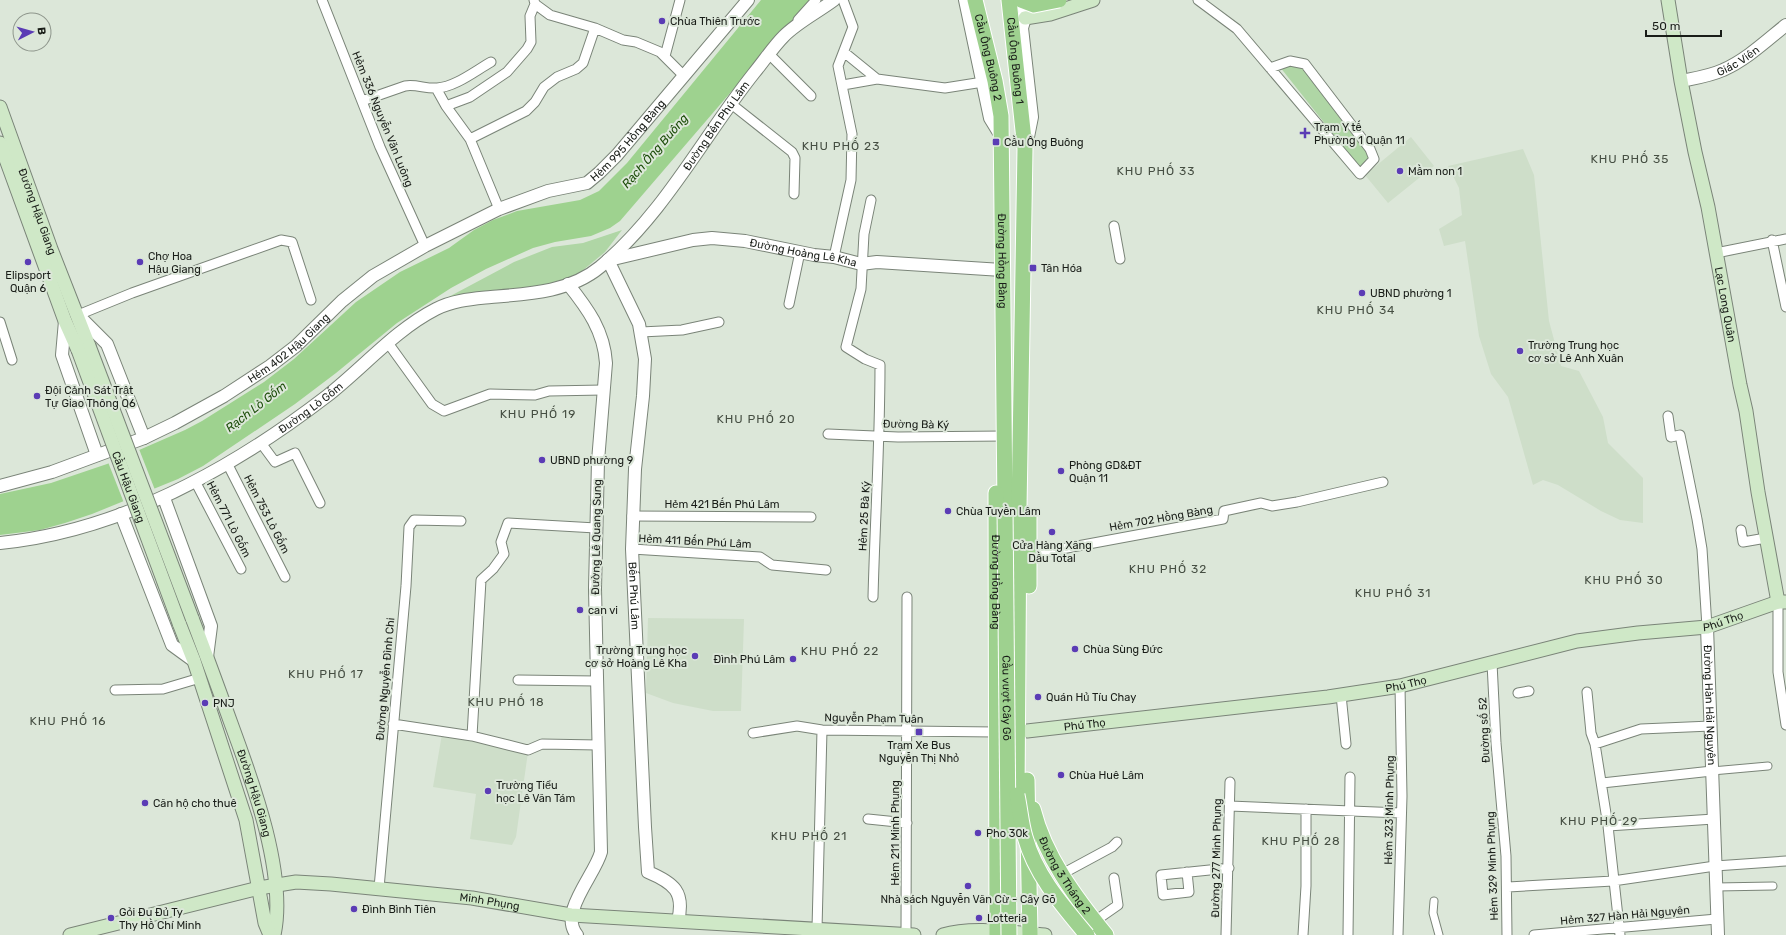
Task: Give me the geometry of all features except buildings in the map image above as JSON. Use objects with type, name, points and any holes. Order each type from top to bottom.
[{"type":"main road","name":"Cầu Ông Buông 2","points":[[975,0],[995,81],[1001,116]]},
{"type":"main road","name":"Cầu Ông Buông 1","points":[[1009,0],[1024,121]]},
{"type":"main road","points":[[1022,0],[1034,6],[1059,0]]},
{"type":"main road","points":[[1024,23],[1093,0]]},
{"type":"main road","name":"Lạc Long Quân","points":[[1668,0],[1681,81],[1746,411],[1766,538],[1782,602]]},
{"type":"main road","name":"Đường Hậu Giang","points":[[0,107],[51,249],[78,316],[83,348]]},
{"type":"main road","name":"Đường Hồng Bàng","points":[[1001,116],[1004,460],[996,472],[995,732],[996,847],[1001,934]]},
{"type":"main road","name":"Đường Hồng Bàng","points":[[1024,121],[1025,149],[1020,460],[1029,473],[1027,731],[1022,791],[1028,847],[1026,935]]},
{"type":"main road","name":"Đường Hậu Giang","points":[[0,143],[64,320],[83,348]]},
{"type":"main road","name":"Cầu Hậu Giang","points":[[83,348],[192,618]]},
{"type":"main road","name":"Cầu Hậu Giang","points":[[83,348],[179,623]]},
{"type":"main road","name":"Cầu vượt Cây Gõ","points":[[1004,460],[1012,508],[1026,935]]},
{"type":"main road","name":"Cầu vượt Cây Gõ","points":[[1001,934],[1012,508],[1020,460]]},
{"type":"main road","name":"Phú Thọ","points":[[1027,731],[1341,695],[1400,686],[1577,641],[1638,633],[1707,627],[1782,602]]},
{"type":"main road","name":"Đường Hậu Giang","points":[[192,618],[247,768],[262,817],[275,884],[277,919],[274,935]]},
{"type":"main road","name":"Đường Hậu Giang","points":[[179,623],[200,678],[246,820],[265,923],[270,935]]},
{"type":"main road","name":"Cầu vượt Cây Gõ","points":[[1022,791],[1025,836],[1033,860],[1049,888],[1087,935]]},
{"type":"main road","name":"Đường 3 Tháng 2","points":[[1022,791],[1052,858],[1106,935]]},
{"type":"main road","points":[[996,847],[1009,854],[1015,854],[1028,847]]},
{"type":"main road","name":"Minh Phụng","points":[[70,935],[275,884],[296,882],[379,888],[472,898],[571,915],[817,929],[843,933],[914,935]]},
{"type":"main road","points":[[943,935],[955,932],[1045,935]]},
{"type":"street","name":"Hẻm 336 Nguyễn Văn Luông","points":[[322,0],[362,101],[424,246]]},
{"type":"street","points":[[665,56],[680,0]]},
{"type":"street","name":"Hẻm 995 Hồng Bàng","points":[[424,246],[499,209],[548,192],[587,183],[617,155],[748,0]]},
{"type":"street","points":[[785,35],[816,0]]},
{"type":"street","name":"Đường Bến Phú Lâm","points":[[608,260],[639,229],[657,208],[730,104],[785,35],[834,0]]},
{"type":"street","points":[[834,257],[851,180],[852,134],[838,66],[845,52],[853,27],[844,0]]},
{"type":"street","points":[[965,0],[984,82],[990,118],[1001,136]]},
{"type":"street","name":"Đường Hồng Bàng","points":[[1016,0],[1018,19],[1024,23]]},
{"type":"street","name":"Đường Hồng Bàng","points":[[1022,0],[1032,117],[1025,149]]},
{"type":"street","points":[[1198,0],[1238,29],[1270,68],[1335,143],[1360,174],[1374,159],[1370,149],[1305,64],[1290,60],[1270,68]]},
{"type":"street","points":[[446,106],[470,97],[508,72],[531,42],[530,16],[534,2],[550,15],[595,28],[623,40],[636,42],[660,52],[684,76]]},
{"type":"street","name":"Giác Viên","points":[[1681,81],[1703,77],[1723,70],[1740,60],[1786,26]]},
{"type":"street","points":[[470,139],[526,111],[535,102],[544,87],[556,77],[576,70],[583,63],[595,28]]},
{"type":"street","points":[[845,52],[877,79]]},
{"type":"street","points":[[769,54],[811,96]]},
{"type":"street","points":[[362,101],[405,86],[418,85],[436,88],[450,85],[491,62]]},
{"type":"street","points":[[843,85],[877,79],[945,88],[984,82]]},
{"type":"street","points":[[436,88],[446,106],[470,139],[499,209]]},
{"type":"street","points":[[730,104],[792,152],[795,158],[794,194]]},
{"type":"street","points":[[861,264],[864,234],[871,200]]},
{"type":"street","points":[[1114,226],[1120,259]]},
{"type":"street","name":"Đường Hoàng Lê Kha","points":[[608,260],[693,240],[712,238],[745,240],[800,252],[834,257],[861,264],[877,262],[1002,270]]},
{"type":"street","points":[[1716,253],[1786,238]]},
{"type":"street","points":[[78,316],[132,293],[281,240],[292,242],[311,300]]},
{"type":"street","points":[[1772,240],[1786,307]]},
{"type":"street","name":"Hẻm 402 Hậu Giang","points":[[0,486],[52,472],[144,438],[224,396],[270,366],[296,346],[342,301],[373,276],[424,246]]},
{"type":"street","points":[[790,304],[800,252]]},
{"type":"street","name":"Đường Lò Gốm","points":[[0,542],[42,537],[78,529],[164,498],[261,442],[328,395],[388,343],[428,313],[456,300],[533,294],[568,284],[598,269],[608,260]]},
{"type":"street","name":"Bến Phú Lâm","points":[[608,260],[636,316],[641,332],[645,367],[632,516],[632,549],[648,872],[664,879],[680,896],[682,908],[678,921]]},
{"type":"street","name":"Hẻm 25 Bà Ký","points":[[861,264],[861,290],[846,347],[865,359],[880,365],[880,436],[874,520],[873,597]]},
{"type":"street","name":"Đường Lê Quang Sung","points":[[568,284],[589,310],[602,342],[606,363],[603,390],[596,528],[596,681],[601,852],[596,868],[583,886],[571,915]]},
{"type":"street","name":"Đường Hậu Giang","points":[[78,316],[107,344],[144,438]]},
{"type":"street","name":"Đường Hậu Giang","points":[[64,320],[62,355],[97,455]]},
{"type":"street","points":[[0,322],[12,360]]},
{"type":"street","points":[[641,332],[682,330],[720,322]]},
{"type":"street","points":[[388,343],[432,404],[444,411],[483,398],[490,394],[535,395],[549,391],[603,390]]},
{"type":"street","name":"Đường Hàn Hải Nguyên","points":[[1668,416],[1671,437],[1680,435],[1702,549],[1707,627],[1718,935]]},
{"type":"street","name":"Đường Bà Ký","points":[[828,434],[880,436],[1004,436]]},
{"type":"street","points":[[261,442],[275,462],[295,453],[320,503]]},
{"type":"street","name":"Hẻm 753 Lò Gốm","points":[[227,463],[285,577]]},
{"type":"street","name":"Hẻm 771 Lò Gốm","points":[[196,480],[241,569]]},
{"type":"street","name":"Hẻm 702 Hồng Bàng","points":[[1029,555],[1222,519],[1224,511],[1261,502],[1272,506],[1297,502],[1383,482]]},
{"type":"street","name":"Đường Hậu Giang","points":[[164,498],[211,626],[207,657]]},
{"type":"street","points":[[121,514],[172,645],[194,661]]},
{"type":"street","name":"Hẻm 421 Bến Phú Lâm","points":[[632,516],[811,517]]},
{"type":"street","name":"Đường Nguyễn Đình Chi","points":[[379,888],[409,527],[414,520],[461,521]]},
{"type":"street","points":[[472,736],[481,580],[493,569],[504,554],[501,542],[508,523],[596,528]]},
{"type":"street","points":[[1741,530],[1743,542],[1766,538]]},
{"type":"street","name":"Hẻm 411 Bến Phú Lâm","points":[[632,549],[760,557],[772,565],[826,570]]},
{"type":"street","name":"Hẻm 211 Minh Phụng","points":[[906,935],[908,731],[907,597]]},
{"type":"street","points":[[1782,602],[1778,672],[1786,725]]},
{"type":"street","name":"Đường số 52","points":[[1492,663],[1496,743],[1501,796]]},
{"type":"street","points":[[115,690],[163,689],[200,678]]},
{"type":"street","points":[[518,680],[596,681]]},
{"type":"street","name":"Hẻm 323 Minh Phụng","points":[[1398,935],[1402,730],[1400,686]]},
{"type":"street","points":[[1518,693],[1529,691]]},
{"type":"street","points":[[1587,692],[1591,733],[1595,744],[1608,826],[1619,932]]},
{"type":"street","points":[[1341,695],[1346,744]]},
{"type":"street","points":[[393,724],[472,736],[528,750],[542,744],[598,745]]},
{"type":"street","name":"Nguyễn Phạm Tuân","points":[[753,733],[797,726],[822,730],[995,732]]},
{"type":"street","points":[[1595,744],[1641,729],[1711,726]]},
{"type":"street","points":[[817,929],[822,730]]},
{"type":"street","points":[[1602,783],[1712,770],[1768,766]]},
{"type":"street","points":[[1348,935],[1351,811],[1350,777]]},
{"type":"street","name":"Đường 277 Minh Phụng","points":[[1226,935],[1229,868],[1230,782]]},
{"type":"street","name":"Hẻm 329 Minh Phụng","points":[[1501,796],[1508,887],[1507,935]]},
{"type":"street","points":[[1230,806],[1401,814]]},
{"type":"street","points":[[1303,935],[1306,886],[1306,809]]},
{"type":"street","points":[[868,819],[907,823]]},
{"type":"street","points":[[1608,826],[1714,819]]},
{"type":"street","points":[[1062,874],[1112,847],[1117,842]]},
{"type":"street","points":[[1508,887],[1613,881],[1716,866],[1786,861]]},
{"type":"street","points":[[1187,872],[1229,868]]},
{"type":"street","points":[[1095,921],[1118,905],[1114,878]]},
{"type":"street","points":[[1716,887],[1773,886]]},
{"type":"street","points":[[1434,901],[1433,913],[1439,935]]},
{"type":"street","points":[[571,915],[572,927],[577,935]]},
{"type":"street","name":"Hẻm 327 Hàn Hải Nguyên","points":[[1534,935],[1619,932],[1717,919]]},
{"type":"shaded area","points":[[1292,64],[1302,67],[1365,148],[1369,160],[1360,168],[1280,67]]},
{"type":"shaded area","name":"Mầm non 1","points":[[1411,137],[1434,166],[1388,203],[1365,175]]},
{"type":"shaded area","name":"Trường Trung học cơ sở Lê Anh Xuân","points":[[1523,149],[1534,175],[1549,321],[1561,366],[1579,371],[1603,417],[1608,443],[1643,478],[1643,523],[1620,520],[1601,511],[1558,485],[1543,480],[1533,485],[1508,397],[1491,374],[1479,336],[1465,241],[1444,246],[1439,229],[1462,215],[1459,188],[1448,166]]},
{"type":"shaded area","points":[[622,230],[605,252],[576,276],[548,286],[441,301],[514,262],[552,247],[583,243]]},
{"type":"shaded area","name":"Trường Trung học cơ sở Hoàng Lê Kha","points":[[648,618],[744,619],[741,711],[713,711],[673,703],[646,693]]},
{"type":"shaded area","name":"Trường Tiểu học Lê Văn Tám","points":[[442,734],[528,752],[516,837],[512,845],[470,839],[476,794],[433,787]]},
{"type":"water","points":[[761,0],[810,0],[620,221],[610,228],[591,236],[555,242],[533,248],[486,269],[451,288],[397,323],[336,373],[295,404],[203,466],[178,479],[92,514],[65,523],[40,530],[0,535],[0,494],[51,483],[107,464],[185,430],[264,382],[294,359],[356,302],[400,272],[449,248],[474,230],[493,220],[517,211],[580,200],[599,191],[627,163]]},
{"type":"pier","points":[[139,449],[155,490],[124,503],[108,462]]},
{"type":"place","name":"Chùa Thiên Trước","points":[[662,21]]},
{"type":"place","name":"Trạm Y tế Phường 1 Quận 11","points":[[1305,133]]},
{"type":"place","name":"Cầu Ông Buông","points":[[996,142]]},
{"type":"place","name":"Mầm non 1","points":[[1400,171]]},
{"type":"place","name":"Elipsport Quận 6","points":[[28,262]]},
{"type":"place","name":"Chợ Hoa Hậu Giang","points":[[140,262]]},
{"type":"place","name":"Tân Hóa","points":[[1033,268]]},
{"type":"place","name":"UBND phường 1","points":[[1362,293]]},
{"type":"place","name":"Trường Trung học cơ sở Lê Anh Xuân","points":[[1520,351]]},
{"type":"place","name":"Đội Cảnh Sát Trật Tự Giao Thông Q6","points":[[37,396]]},
{"type":"place","name":"UBND phường 9","points":[[542,460]]},
{"type":"place","name":"Phòng GD&ĐT Quận 11","points":[[1061,471]]},
{"type":"place","name":"Chùa Tuyền Lâm","points":[[948,511]]},
{"type":"place","name":"Cửa Hàng Xăng Dầu Total","points":[[1052,532]]},
{"type":"place","name":"can vi","points":[[580,610]]},
{"type":"place","name":"Chùa Sùng Đức","points":[[1075,649]]},
{"type":"place","name":"Trường Trung học cơ sở Hoàng Lê Kha","points":[[695,656]]},
{"type":"place","name":"Đình Phú Lâm","points":[[793,659]]},
{"type":"place","name":"Quán Hủ Tíu Chay","points":[[1038,697]]},
{"type":"place","name":"PNJ","points":[[205,703]]},
{"type":"place","name":"Trạm Xe Bus Nguyễn Thị Nhỏ","points":[[919,732]]},
{"type":"place","name":"Chùa Huê Lâm","points":[[1061,775]]},
{"type":"place","name":"Trường Tiểu học Lê Văn Tám","points":[[488,791]]},
{"type":"place","name":"Căn hộ cho thuê","points":[[145,803]]},
{"type":"place","name":"Pho 30k","points":[[978,833]]},
{"type":"place","name":"Nhà sách Nguyễn Văn Cừ - Cây Gõ","points":[[968,886]]},
{"type":"place","name":"Đình Bình Tiên","points":[[354,909]]},
{"type":"place","name":"Gỏi Đu Đủ Ty Thy Hồ Chí Minh","points":[[111,918]]},
{"type":"place","name":"Lotteria","points":[[979,918]]},
{"type":"district","name":"KHU PHỐ 23","points":[[841,146]]},
{"type":"district","name":"KHU PHỐ 35","points":[[1630,159]]},
{"type":"district","name":"KHU PHỐ 33","points":[[1156,171]]},
{"type":"district","name":"KHU PHỐ 34","points":[[1356,310]]},
{"type":"district","name":"KHU PHỐ 19","points":[[538,414]]},
{"type":"district","name":"KHU PHỐ 20","points":[[756,419]]},
{"type":"district","name":"KHU PHỐ 32","points":[[1168,569]]},
{"type":"district","name":"KHU PHỐ 30","points":[[1624,580]]},
{"type":"district","name":"KHU PHỐ 31","points":[[1393,593]]},
{"type":"district","name":"KHU PHỐ 22","points":[[840,651]]},
{"type":"district","name":"KHU PHỐ 17","points":[[326,674]]},
{"type":"district","name":"KHU PHỐ 18","points":[[506,702]]},
{"type":"district","name":"KHU PHỐ 16","points":[[68,721]]},
{"type":"district","name":"KHU PHỐ 29","points":[[1599,821]]},
{"type":"district","name":"KHU PHỐ 21","points":[[809,836]]},
{"type":"district","name":"KHU PHỐ 28","points":[[1301,841]]},
{"type":"water label","name":"Rạch Ông Buông","points":[[655,151]]},
{"type":"water label","name":"Rạch Lò Gốm","points":[[256,407]]}]
